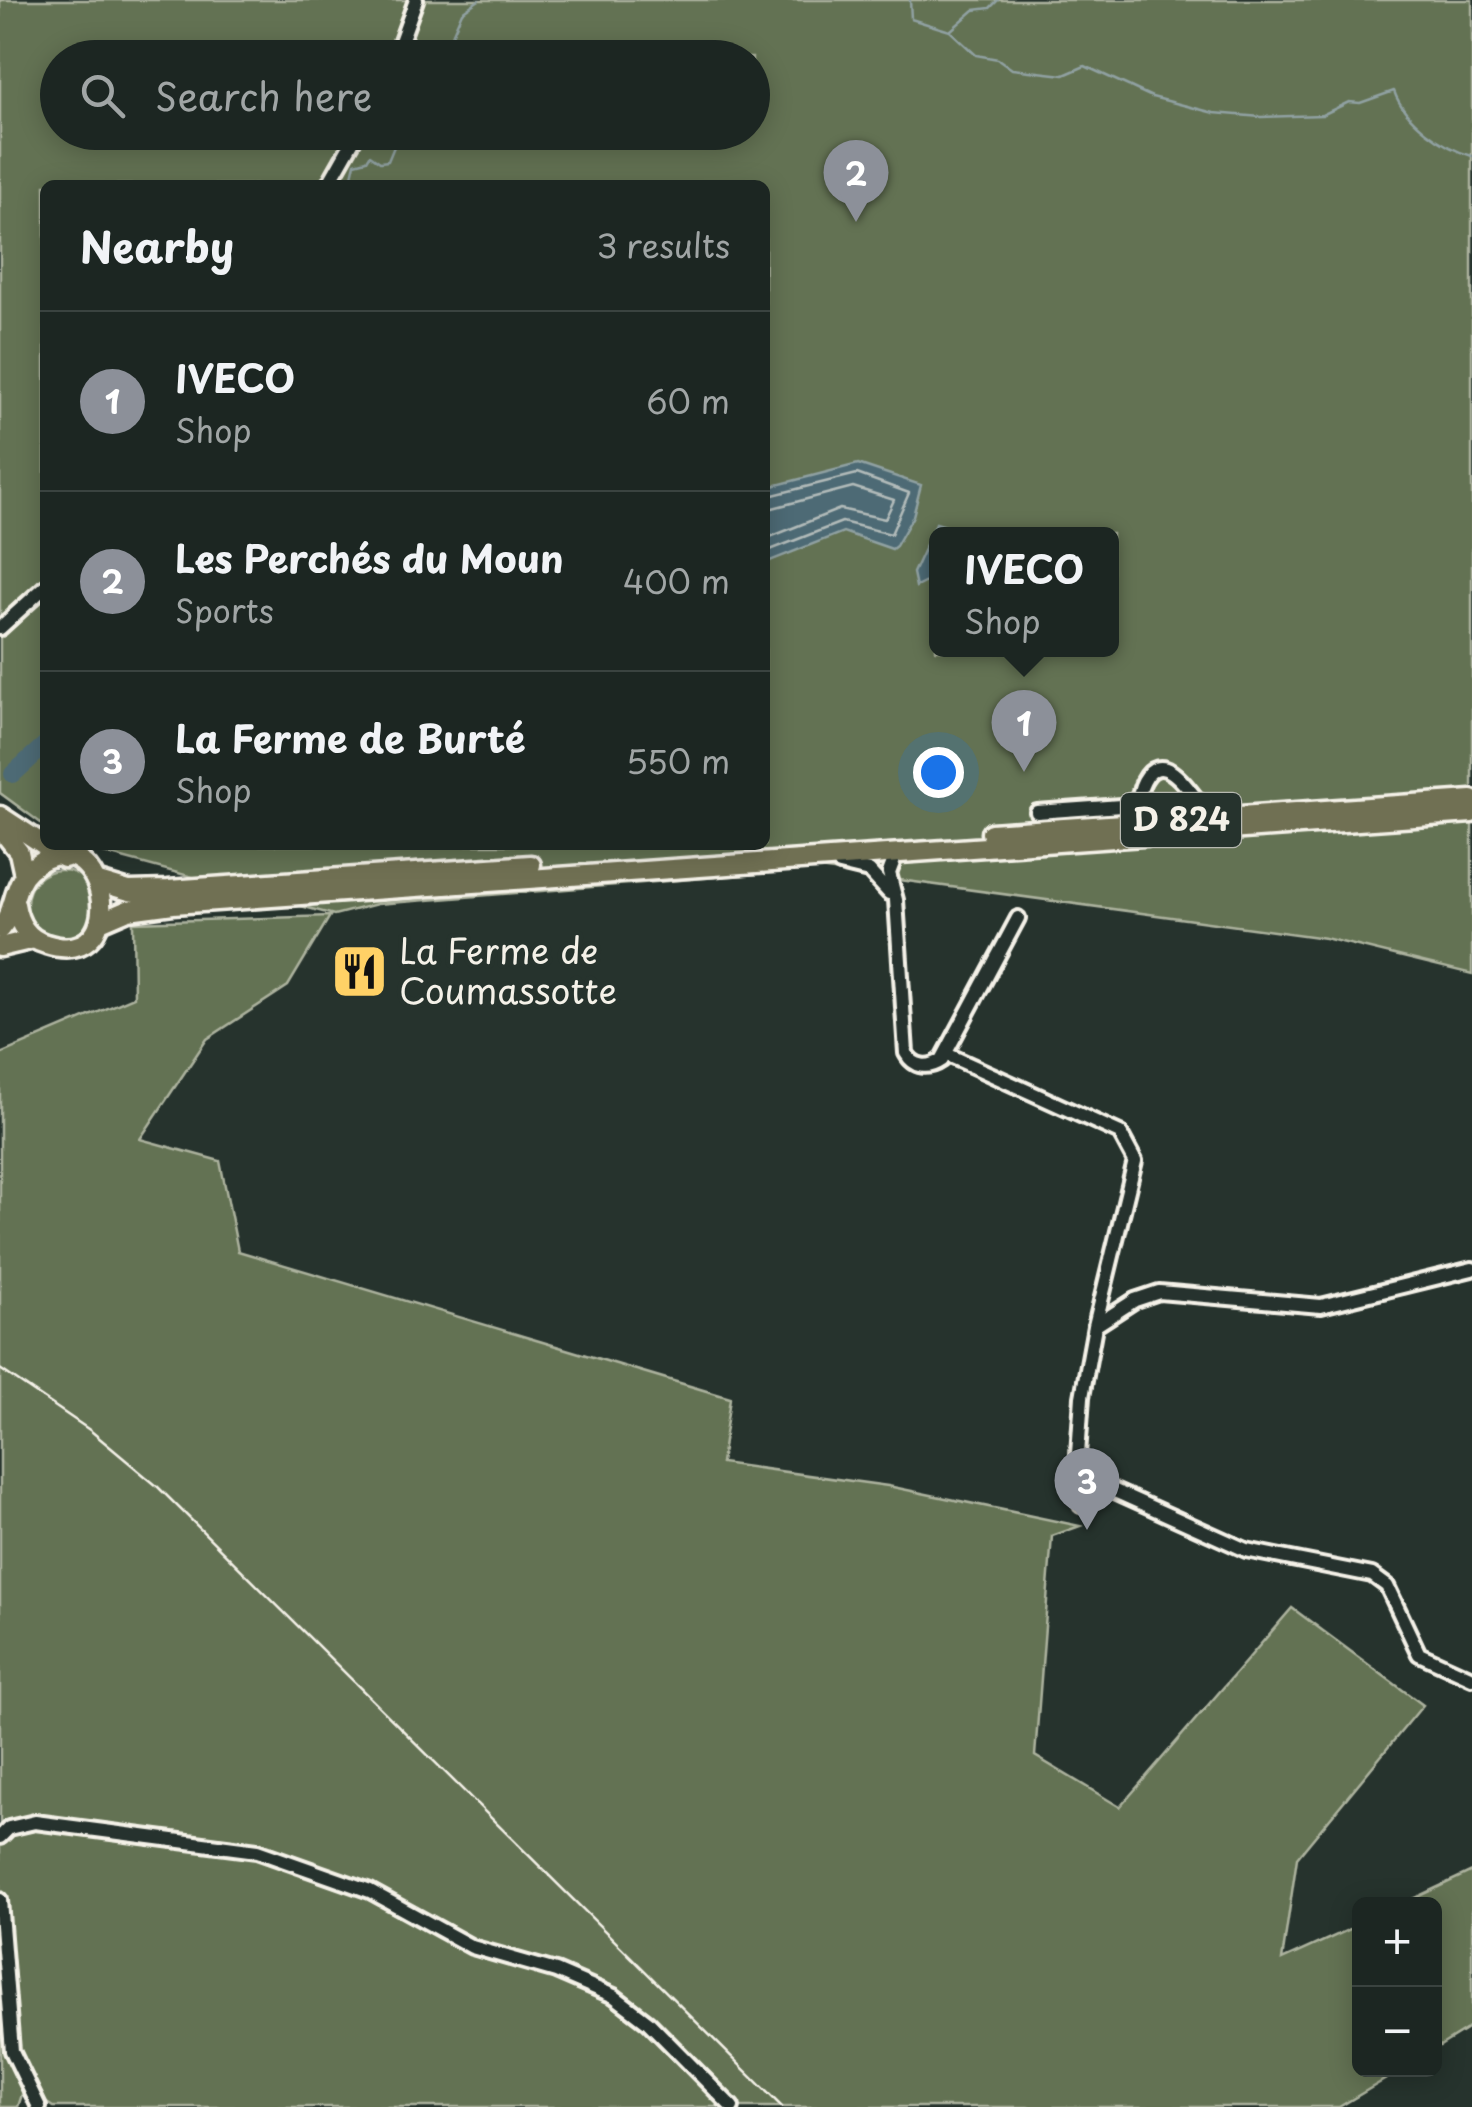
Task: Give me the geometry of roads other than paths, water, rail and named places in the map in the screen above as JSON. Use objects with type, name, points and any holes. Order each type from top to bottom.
[{"type":"main road","name":"D 824","points":[[770,848],[1472,800]]},
{"type":"main road","name":"D 824","points":[[100,922],[128,910],[173,904],[1472,813]]},
{"type":"main road","points":[[0,816],[40,842]]},
{"type":"main road","points":[[0,828],[20,852],[24,875],[15,904],[0,930]]},
{"type":"main road","points":[[15,904],[20,924],[34,939],[52,946],[74,944],[100,922],[104,906],[99,882],[84,866],[52,850]]},
{"type":"main road","name":"D 824","points":[[99,882],[129,890],[168,890],[741,850]]},
{"type":"main road","points":[[24,875],[42,862],[64,858]]},
{"type":"main road","points":[[0,946],[34,939]]},
{"type":"street","points":[[402,40],[416,0]]},
{"type":"street","points":[[331,180],[348,150]]},
{"type":"street","points":[[0,628],[40,591]]},
{"type":"street","points":[[1037,812],[1135,805],[1144,780],[1160,770],[1174,772],[1188,784],[1201,805],[1216,810],[1334,810]]},
{"type":"street","points":[[1170,820],[1185,806],[1188,784]]},
{"type":"street","points":[[897,852],[889,873],[897,914],[906,1054],[922,1066],[938,1063],[946,1054],[1018,918]]},
{"type":"street","points":[[718,864],[856,865],[886,887],[897,914]]},
{"type":"street","points":[[946,1054],[1120,1132],[1135,1161],[1082,1397],[1076,1483],[1081,1505]]},
{"type":"street","points":[[1095,1326],[1136,1300],[1159,1292],[1321,1306],[1472,1269]]},
{"type":"street","points":[[1076,1483],[1108,1488],[1246,1550],[1372,1575],[1387,1586],[1420,1654],[1472,1678]]},
{"type":"street","points":[[0,1837],[9,1828],[35,1822],[256,1851],[308,1866],[370,1891],[472,1947],[556,1971],[614,1996],[648,2022],[732,2107]]},
{"type":"street","points":[[0,1900],[12,2051],[39,2107]]},
{"type":"water","points":[[858,464],[921,485],[913,516],[892,549],[843,532],[770,561],[770,487]]},
{"type":"water","points":[[929,538],[929,580],[916,587],[913,573]]},
{"type":"waterway","points":[[450,40],[462,12],[479,0]]},
{"type":"waterway","points":[[910,0],[911,19],[950,31],[976,55],[998,59],[1012,69],[1064,75],[1085,66],[1152,97],[1214,113],[1261,117],[1322,115],[1349,102],[1360,103],[1394,91],[1406,112],[1426,131],[1449,147],[1472,156]]},
{"type":"waterway","points":[[950,31],[974,10],[990,8],[998,0]]},
{"type":"waterway","points":[[351,180],[355,163],[370,155],[380,162],[388,161],[393,150]]},
{"type":"waterway","points":[[13,774],[40,750]]},
{"type":"railway","points":[[0,1369],[91,1431],[157,1486],[782,2107]]},
{"type":"place","name":"Les Perchés du Moun","points":[[856,222]]},
{"type":"place","name":"IVECO","points":[[1024,772]]},
{"type":"place","name":"La Ferme de Coumassotte","points":[[360,972]]},
{"type":"place","name":"La Ferme de Burté","points":[[1087,1530]]}]
